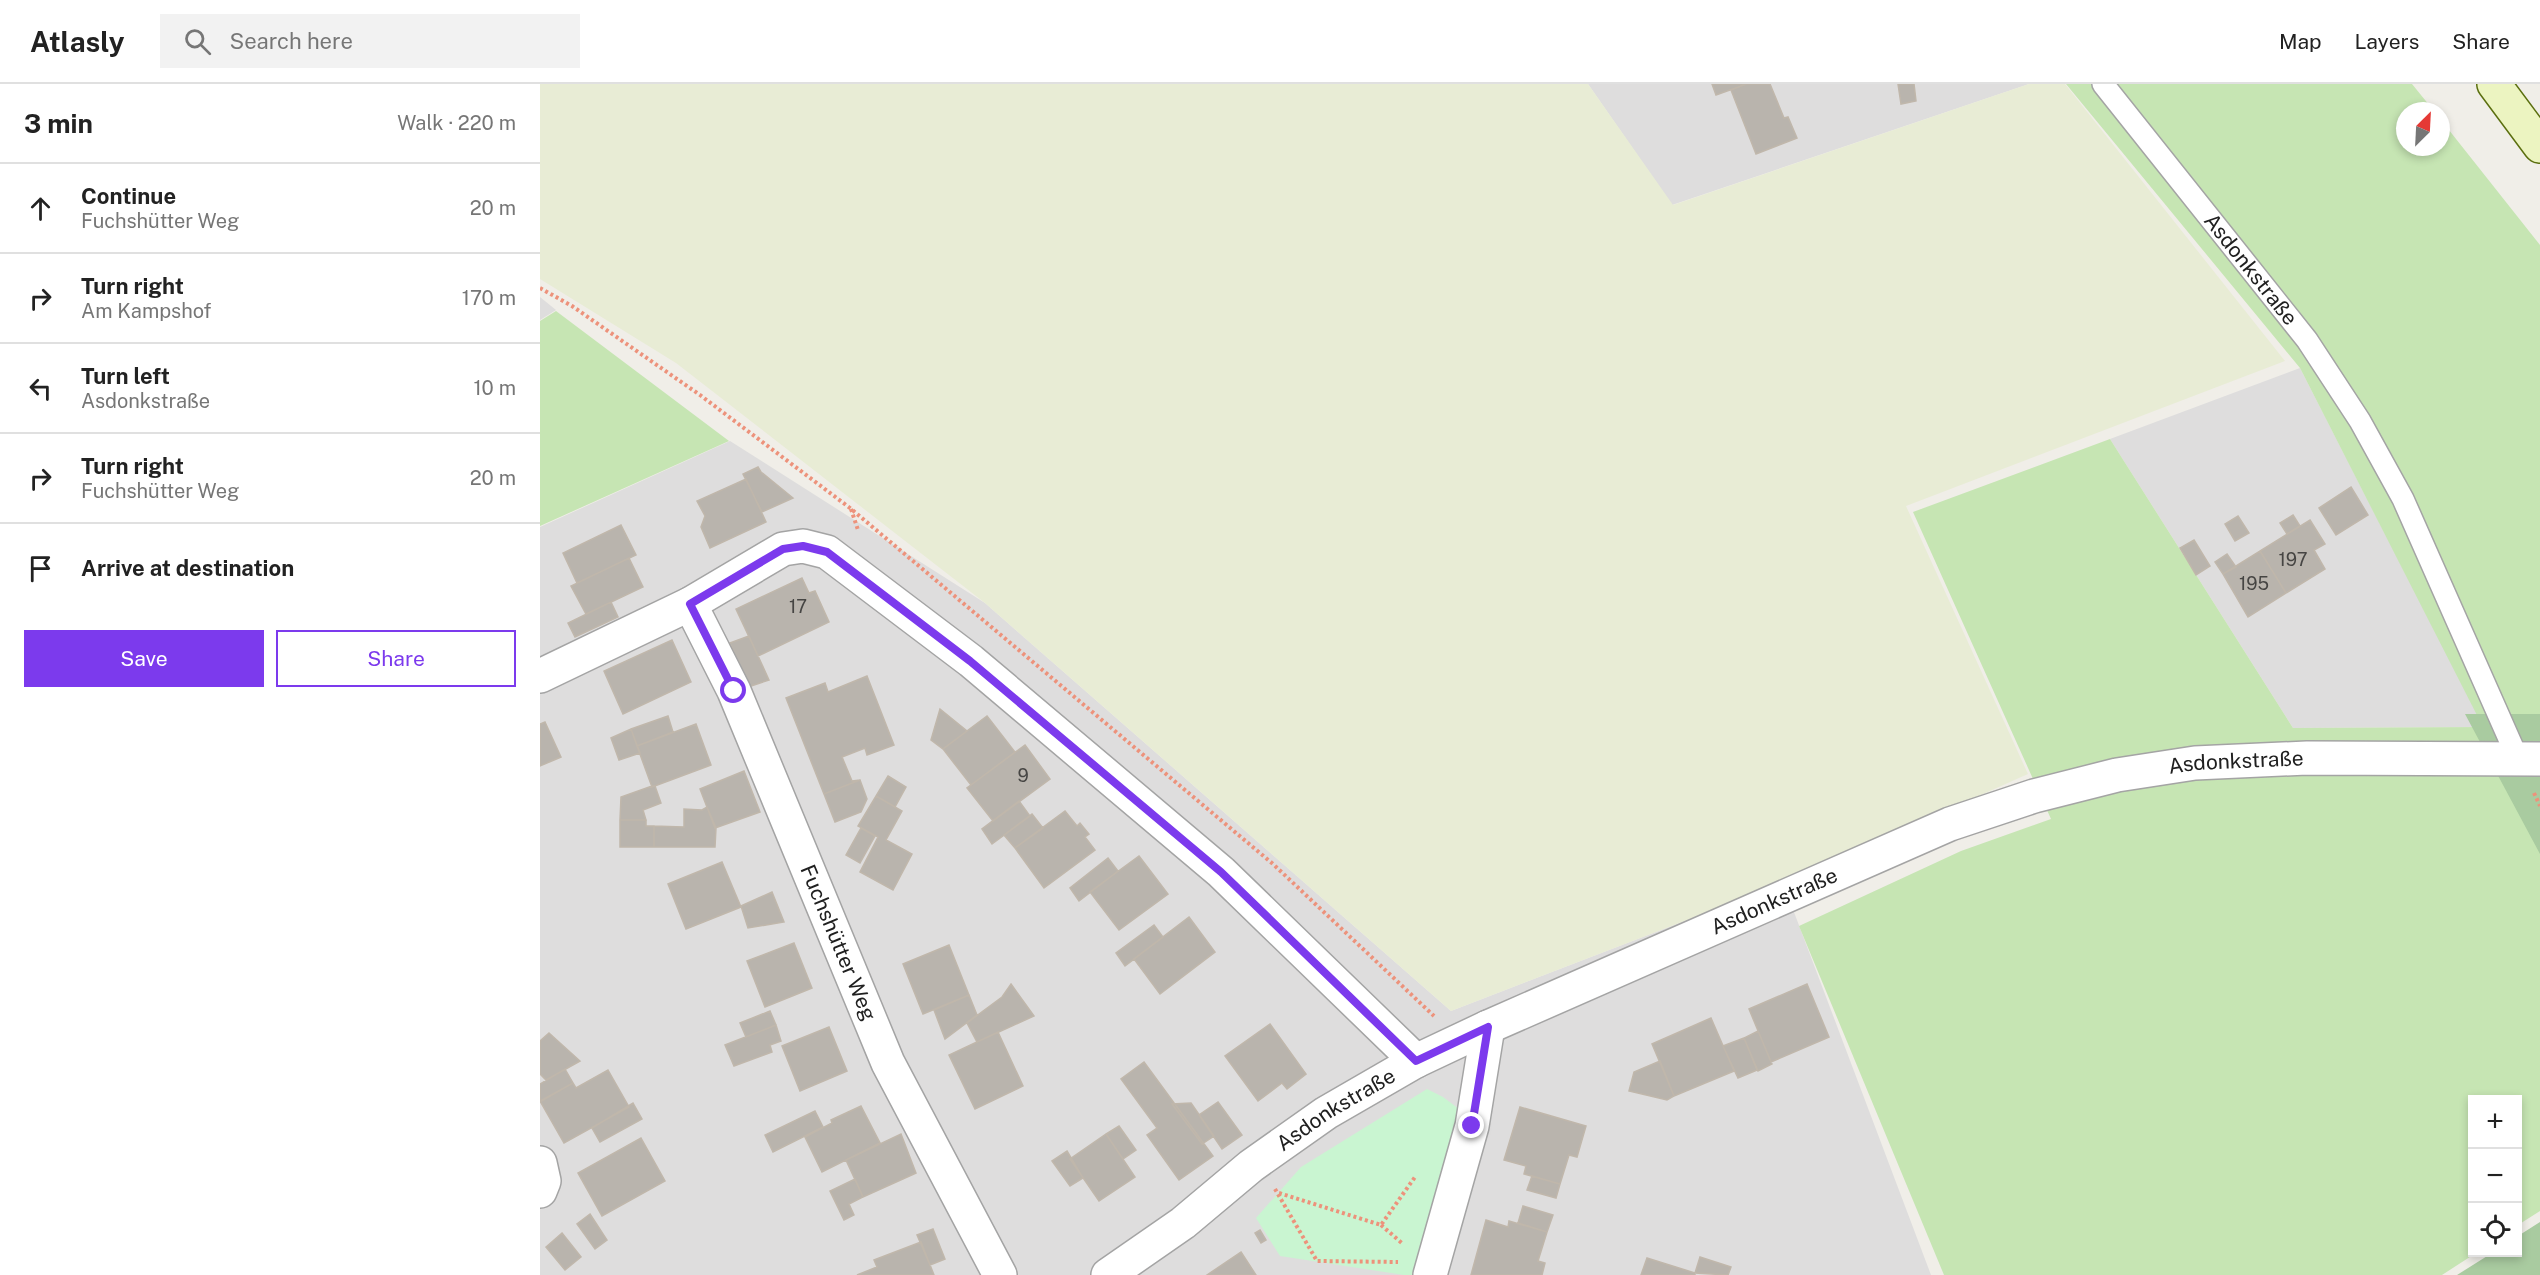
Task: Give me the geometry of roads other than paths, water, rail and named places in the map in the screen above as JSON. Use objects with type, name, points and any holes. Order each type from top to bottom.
[{"type":"main road","points":[[2494,84],[2540,146]]},
{"type":"street","points":[[540,676],[690,604],[783,549],[803,546],[827,552],[970,661],[1221,872],[1416,1061]]},
{"type":"street","name":"Fuchshütter Weg","points":[[690,604],[734,691],[888,1063],[1000,1275]]},
{"type":"street","name":"Asdonkstraße","points":[[1108,1275],[1183,1223],[1251,1166],[1326,1113],[1416,1061],[1488,1027],[1950,824],[2034,796],[2117,775],[2195,763],[2307,758],[2529,759]]},
{"type":"street","points":[[1431,1270],[1472,1126],[1488,1027]]},
{"type":"street","points":[[540,1163],[544,1170],[544,1181],[540,1191]]},
{"type":"lane","name":"Asdonkstraße","points":[[2103,84],[2307,340],[2360,421],[2403,499],[2529,759]]}]
